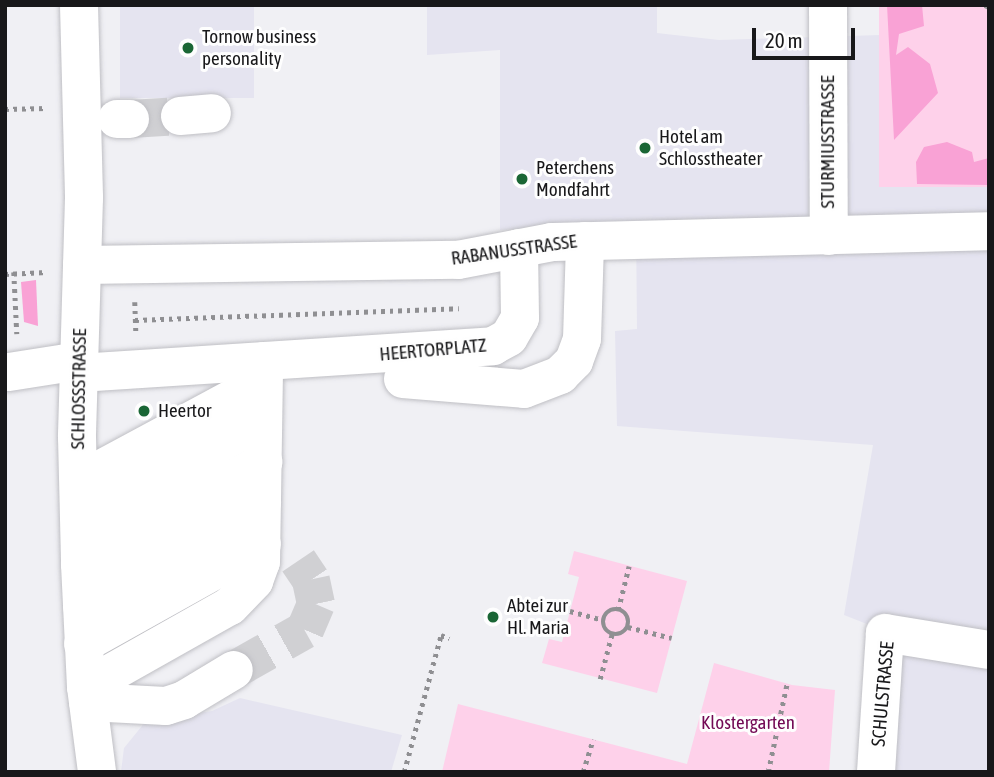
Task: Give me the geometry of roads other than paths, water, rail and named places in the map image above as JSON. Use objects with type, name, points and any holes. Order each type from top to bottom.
[{"type":"street","name":"SCHLOSSSTRASSE","points":[[79,5],[84,198],[79,367],[80,564],[87,695],[97,772]]},
{"type":"street","name":"STURMIUSSTRASSE","points":[[828,5],[829,236]]},
{"type":"street","name":"RABANUSSTRASSE","points":[[82,265],[458,260],[519,248],[585,241],[989,231]]},
{"type":"street","points":[[403,379],[524,389],[560,375],[574,361],[582,339],[585,241]]},
{"type":"street","name":"HEERTORPLATZ","points":[[9,372],[79,367],[263,387],[493,346],[509,337],[520,318],[519,248]]},
{"type":"street","points":[[87,695],[230,606],[254,581],[261,562],[262,544],[263,387]]},
{"type":"street","name":"HEERTORPLATZ","points":[[79,481],[263,387]]},
{"type":"street","name":"HEERTORPLATZ","points":[[80,523],[263,387]]},
{"type":"street","points":[[80,564],[262,462]]},
{"type":"street","points":[[82,606],[262,502]]},
{"type":"street","points":[[83,644],[262,544]]},
{"type":"street","name":"SCHULSTRASSE","points":[[876,772],[885,633],[989,650]]},
{"type":"street","points":[[87,695],[166,706],[184,699],[234,670]]},
{"type":"tunnel","points":[[130,119],[180,116]]},
{"type":"tunnel","points":[[234,670],[305,630],[316,604],[311,580],[298,561]]},
{"type":"place","name":"Tornow business personality","points":[[188,48]]},
{"type":"place","name":"Hotel am Schlosstheater","points":[[645,148]]},
{"type":"place","name":"Peterchens Mondfahrt","points":[[522,179]]},
{"type":"place","name":"Heertor","points":[[144,411]]},
{"type":"place","name":"Abtei zur Hl. Maria","points":[[493,617]]},
{"type":"park label","name":"Klostergarten","points":[[748,723]]}]
